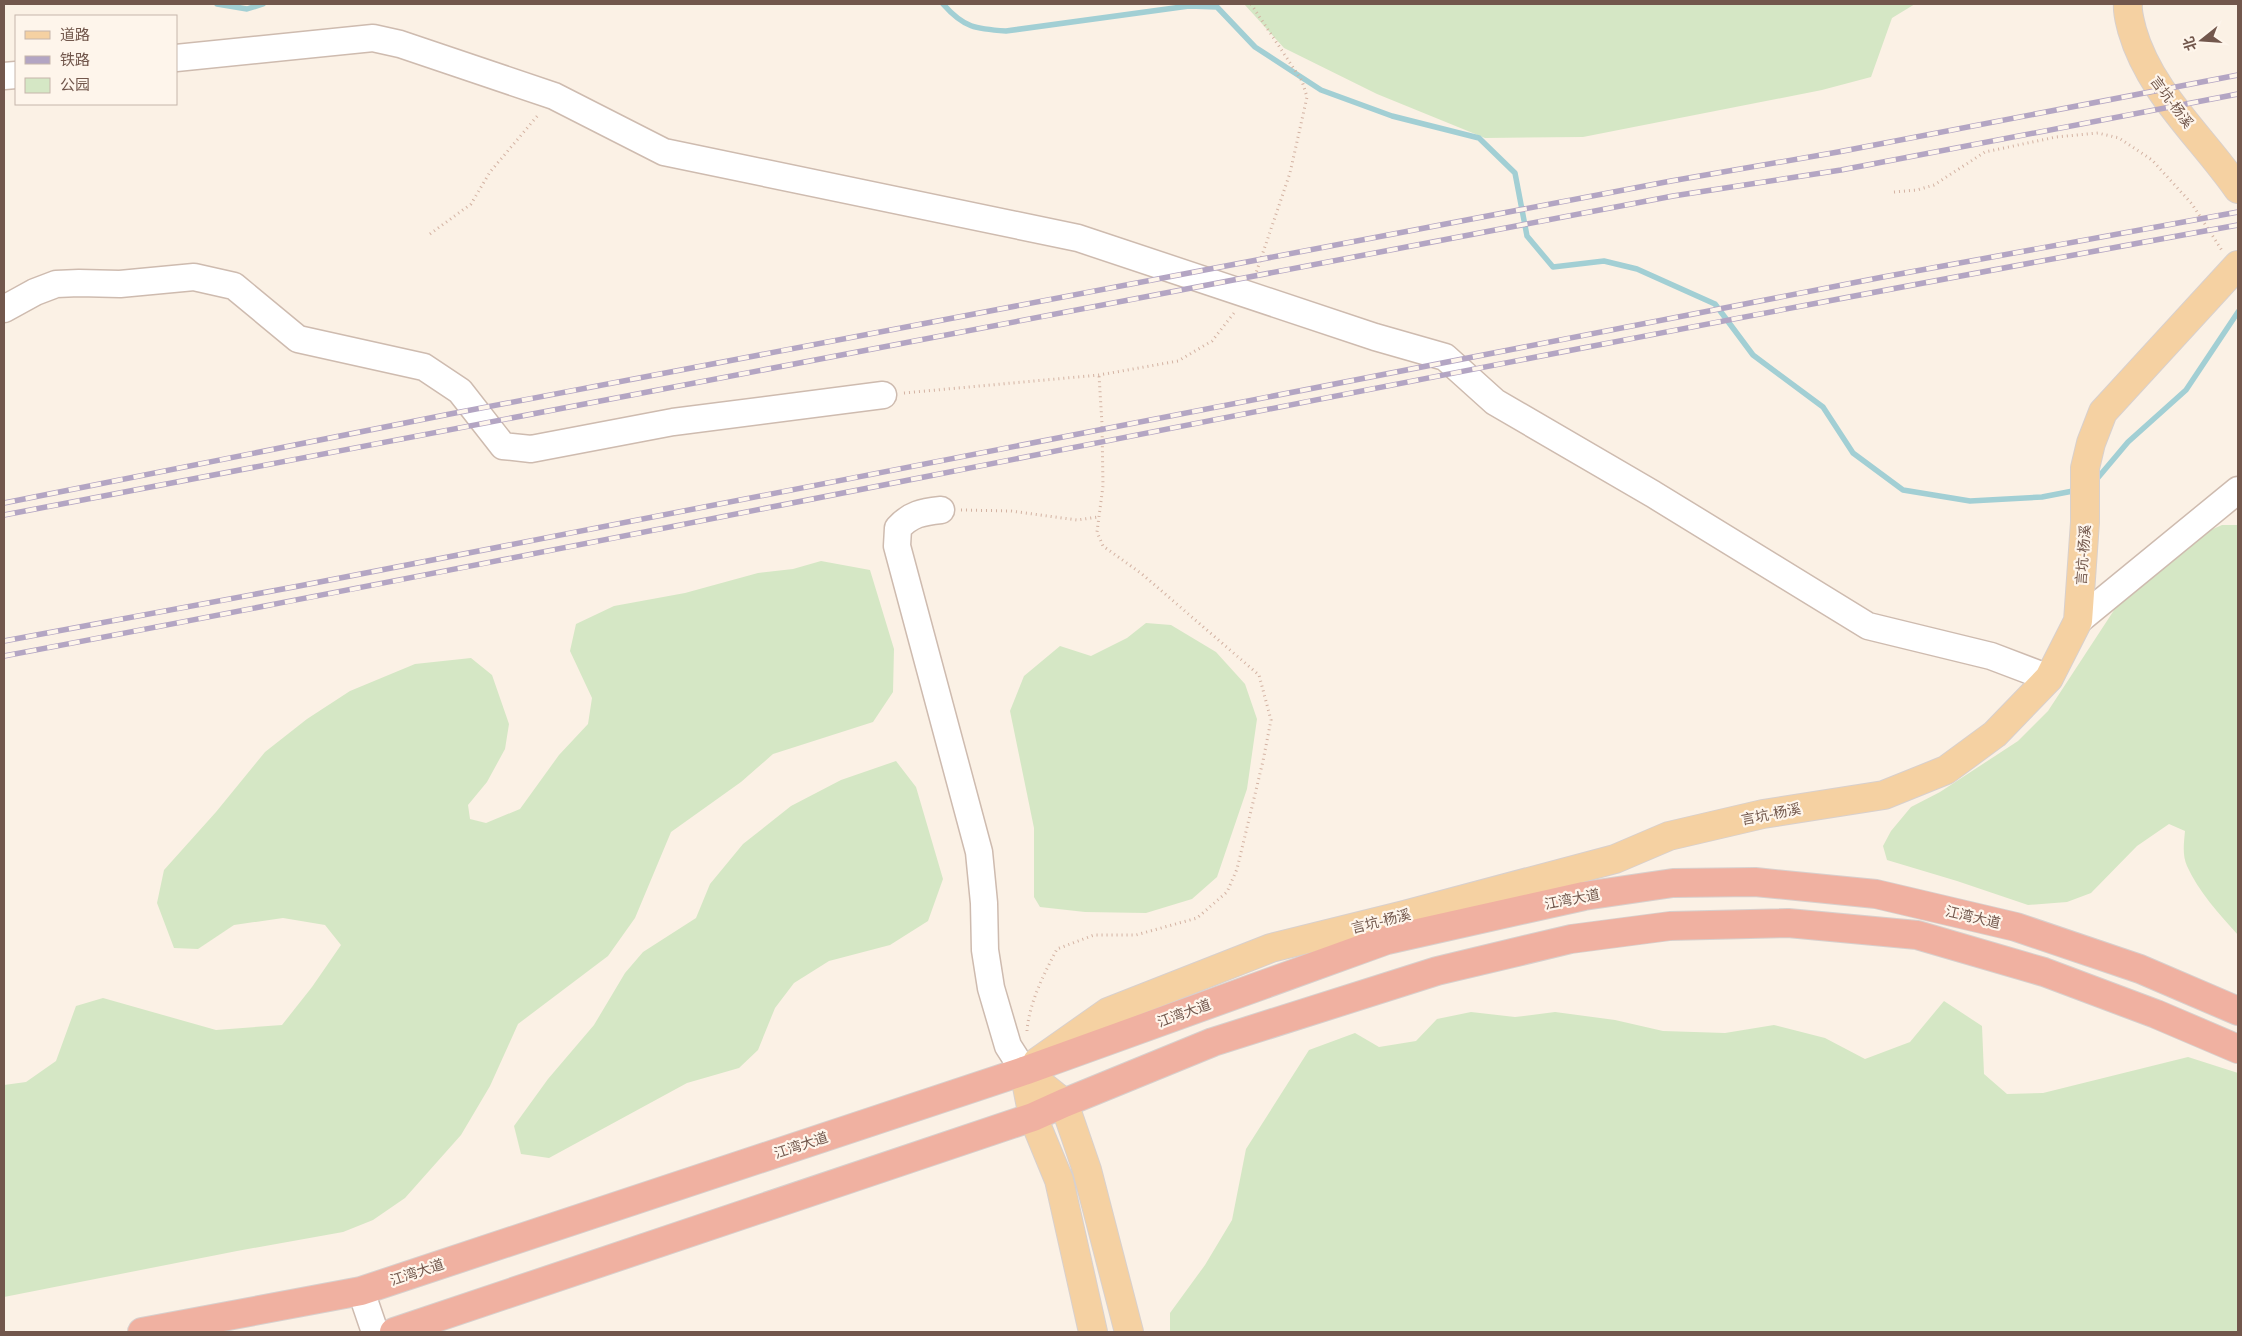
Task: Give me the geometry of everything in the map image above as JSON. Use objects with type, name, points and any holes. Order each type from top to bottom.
[{"type":"highway","name":"江湾大道","points":[[142,1332],[361,1290],[1024,1071],[1387,940],[1584,896],[1673,883],[1755,882],[1876,894],[2016,927],[2140,969],[2238,1011]]},
{"type":"highway","points":[[394,1332],[1033,1117],[1213,1042],[1438,971],[1571,939],[1670,926],[1788,923],[1916,935],[2044,972],[2156,1014],[2238,1049]]},
{"type":"main road","name":"言坑-杨溪","points":[[2128,4],[2127,12],[2139,53],[2155,82],[2238,189]]},
{"type":"main road","name":"言坑-杨溪","points":[[1024,1071],[1108,1012],[1271,948],[1615,859],[1669,836],[1763,814],[1884,795],[1946,770],[1995,734],[2049,678],[2078,621],[2085,522],[2085,468],[2091,443],[2102,412],[2236,267]]},
{"type":"main road","points":[[1024,1071],[1064,1103],[1087,1170],[1129,1332]]},
{"type":"main road","points":[[1024,1071],[1033,1117],[1059,1180],[1093,1332]]},
{"type":"street","points":[[178,58],[373,38],[400,44],[554,96],[664,152],[1078,238],[1375,337],[1444,357],[1494,402],[1653,494],[1868,626],[1991,656],[2049,678]]},
{"type":"street","points":[[4,309],[35,292],[56,284],[79,282],[120,284],[194,277],[234,286],[298,339],[424,367],[460,391],[503,446],[531,449],[673,422],[883,395]]},
{"type":"street","points":[[2078,621],[2238,490]]},
{"type":"street","points":[[941,510],[921,512],[905,521],[898,528],[897,546],[978,852],[984,903],[985,950],[991,988],[1008,1046],[1024,1071]]},
{"type":"street","points":[[361,1290],[375,1332]]},
{"type":"path","points":[[883,395],[1099,376],[1178,361],[1212,341],[1249,295],[1295,154],[1307,97],[1302,81],[1251,4]]},
{"type":"path","points":[[430,234],[471,204],[490,172],[554,96]]},
{"type":"path","points":[[1894,192],[1917,190],[1934,185],[1985,152],[2056,137],[2098,134],[2119,138],[2152,160],[2192,204],[2236,267]]},
{"type":"path","points":[[1026,1036],[1028,1019],[1048,966],[1057,949],[1094,935],[1136,935],[1197,918],[1227,892],[1236,869],[1263,761],[1271,720],[1259,675],[1149,580],[1103,546],[1097,532],[1103,486],[1099,376]]},
{"type":"path","points":[[941,510],[1011,511],[1077,520],[1098,517]]},
{"type":"green space","points":[[1244,4],[1915,4],[1892,18],[1871,77],[1822,90],[1583,137],[1485,138],[1377,94],[1284,48]]},
{"type":"green space","points":[[2222,525],[2238,525],[2238,935],[2197,885],[2187,866],[2184,857],[2185,831],[2169,824],[2137,846],[2091,893],[2067,902],[2028,905],[1887,860],[1883,846],[1891,831],[1911,807],[1940,792],[2018,741],[2048,711],[2120,601],[2188,540]]},
{"type":"green space","points":[[821,561],[870,570],[894,649],[893,692],[873,722],[773,754],[741,782],[671,832],[635,918],[608,956],[518,1024],[490,1086],[461,1135],[405,1198],[373,1220],[343,1232],[4,1297],[4,1085],[26,1082],[56,1061],[76,1006],[103,998],[216,1030],[282,1025],[312,987],[341,945],[325,925],[283,918],[234,925],[198,949],[174,948],[157,903],[164,870],[216,812],[265,752],[307,719],[350,691],[415,664],[471,658],[492,675],[509,724],[505,749],[487,782],[468,805],[470,819],[486,823],[520,809],[559,755],[588,724],[592,698],[570,651],[576,624],[614,606],[685,593],[758,573],[793,569]]},
{"type":"green space","points":[[1146,623],[1171,625],[1216,652],[1245,684],[1257,719],[1247,789],[1217,877],[1192,899],[1146,913],[1085,912],[1040,907],[1034,897],[1034,828],[1010,711],[1024,676],[1060,646],[1091,656],[1127,638]]},
{"type":"green space","points":[[896,761],[916,787],[943,879],[928,921],[890,945],[829,961],[794,983],[775,1008],[758,1050],[739,1068],[687,1083],[549,1158],[521,1154],[514,1126],[548,1079],[594,1025],[625,973],[643,952],[696,918],[710,884],[743,844],[791,806],[841,780]]},
{"type":"green space","points":[[1944,1001],[1982,1026],[1984,1074],[2007,1094],[2043,1093],[2188,1057],[2238,1073],[2238,1332],[1170,1332],[1170,1313],[1205,1265],[1232,1220],[1246,1149],[1309,1050],[1355,1033],[1379,1047],[1416,1041],[1437,1019],[1471,1012],[1515,1017],[1555,1012],[1615,1020],[1663,1031],[1725,1033],[1774,1025],[1825,1038],[1865,1059],[1910,1042]]},
{"type":"waterway","points":[[217,4],[247,9],[263,4]]},
{"type":"waterway","points":[[943,4],[964,23],[978,28],[1006,31],[1189,6],[1217,7],[1255,47],[1321,90],[1392,116],[1479,138],[1515,173],[1527,236],[1553,267],[1604,261],[1637,269],[1715,304],[1753,355],[1823,407],[1853,453],[1903,490],[1970,501],[2042,497],[2073,491]]},
{"type":"waterway","points":[[2096,480],[2128,442],[2186,390],[2238,312]]},
{"type":"railway","points":[[4,503],[450,414],[2238,75]]},
{"type":"railway","points":[[4,515],[1673,196],[1841,170],[2238,94]]},
{"type":"railway","points":[[4,641],[299,586],[1883,277],[2238,212]]},
{"type":"railway","points":[[4,656],[1679,329],[2238,225]]}]
